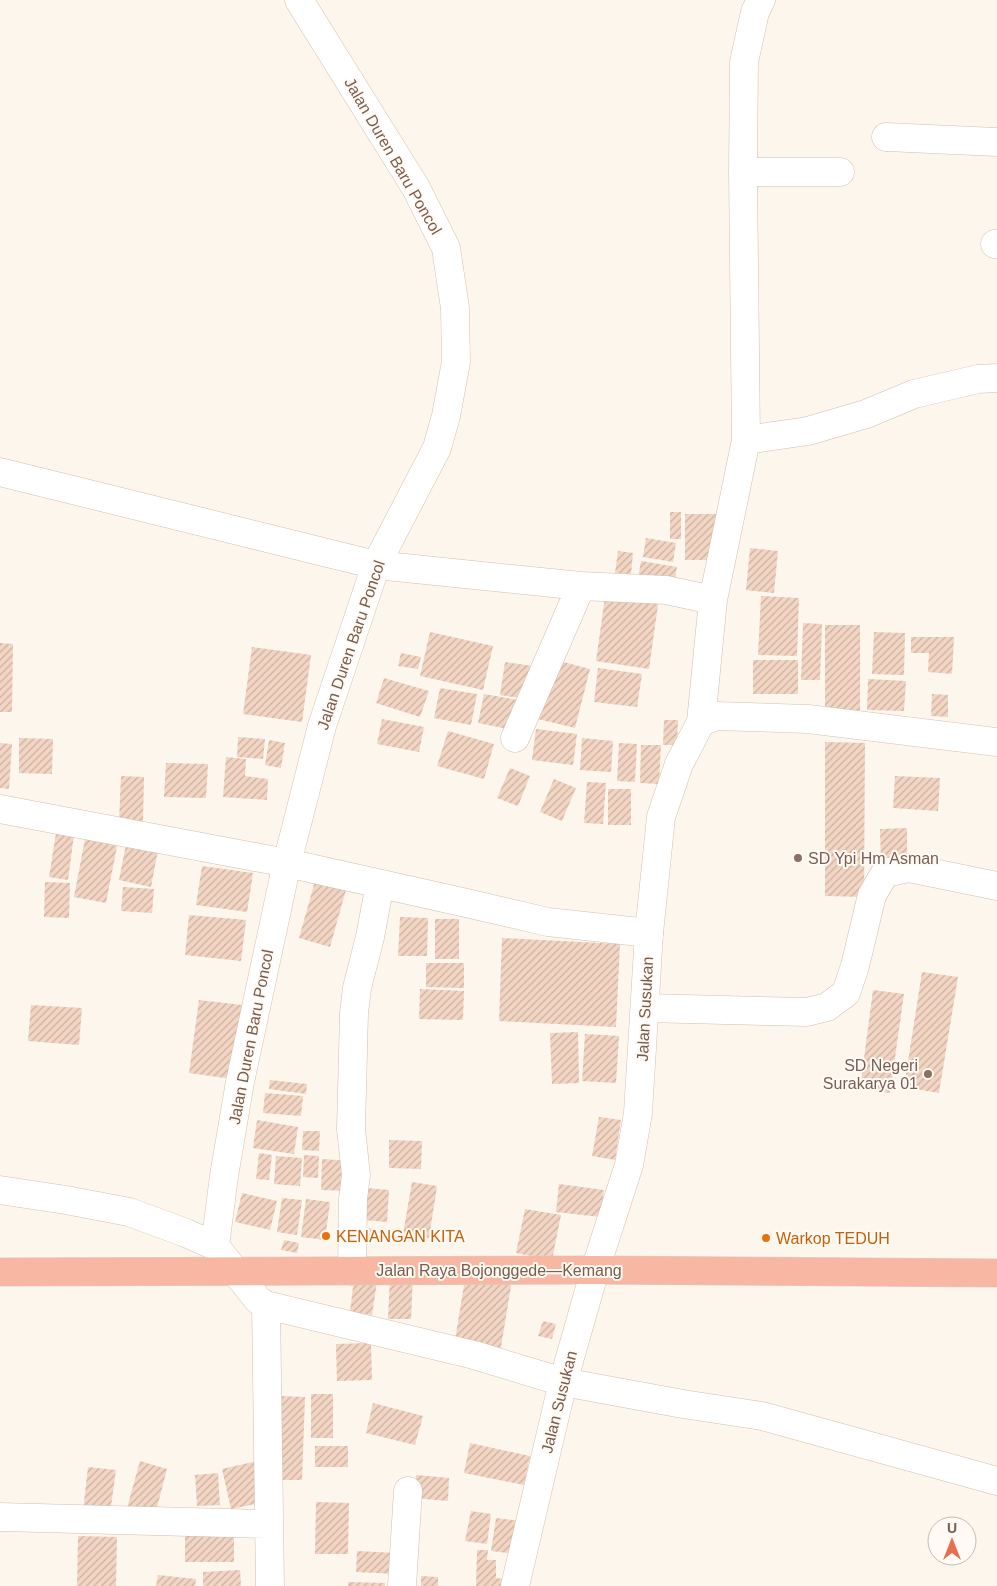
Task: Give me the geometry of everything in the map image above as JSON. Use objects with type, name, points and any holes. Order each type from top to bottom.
[{"type":"highway","name":"Jalan Raya Bojonggede—Kemang","points":[[0,1272],[595,1270],[997,1273]]},
{"type":"street","name":"Jalan Duren Baru Poncol","points":[[215,1246],[224,1176],[240,1082],[287,863],[322,726],[376,565],[437,448],[446,416],[456,362],[453,299],[446,248],[416,188],[299,0]]},
{"type":"street","points":[[761,0],[756,12],[744,62],[743,172],[746,440],[713,600],[702,722],[718,716],[808,720],[997,742]]},
{"type":"street","points":[[886,137],[997,142]]},
{"type":"street","points":[[743,172],[840,172]]},
{"type":"street","points":[[746,440],[808,431],[866,414],[914,394],[978,378],[997,378]]},
{"type":"street","points":[[0,472],[376,565],[581,586],[666,590],[713,600]]},
{"type":"street","points":[[515,738],[581,586]]},
{"type":"street","name":"Jalan Susukan","points":[[515,1586],[563,1382],[595,1270],[629,1165],[638,1113],[649,933],[661,817],[679,764],[702,722]]},
{"type":"street","points":[[0,809],[287,863],[548,922],[649,933]]},
{"type":"street","points":[[645,1008],[807,1012],[827,1007],[846,993],[855,966],[872,895],[884,873],[909,868],[997,886]]},
{"type":"street","points":[[352,1271],[353,1199],[356,1175],[351,1129],[354,1013],[356,988],[370,937],[380,884]]},
{"type":"street","points":[[0,1190],[129,1212],[186,1233],[215,1246],[258,1300],[266,1305],[474,1355],[563,1382],[762,1416],[997,1481]]},
{"type":"street","points":[[266,1305],[270,1586]]},
{"type":"street","points":[[402,1586],[408,1491]]},
{"type":"street","points":[[0,1517],[268,1524]]},
{"type":"building","points":[[670,512],[681,512],[681,539],[670,539]]},
{"type":"building","points":[[685,514],[716,514],[716,560],[685,560]]},
{"type":"building","points":[[646,538],[676,543],[673,562],[643,557]]},
{"type":"building","points":[[750,548],[778,551],[774,593],[746,590]]},
{"type":"building","points":[[618,551],[633,553],[631,574],[615,573]]},
{"type":"building","points":[[641,561],[677,567],[674,585],[638,579]]},
{"type":"building","points":[[606,590],[659,598],[649,669],[596,661]]},
{"type":"building","points":[[761,596],[799,598],[797,656],[758,655]]},
{"type":"building","points":[[803,623],[822,624],[820,680],[801,680]]},
{"type":"building","points":[[825,625],[860,625],[860,713],[825,713]]},
{"type":"building","points":[[430,632],[493,646],[483,690],[420,676]]},
{"type":"building","points":[[874,632],[905,633],[904,675],[872,674]]},
{"type":"building","points":[[911,637],[954,637],[952,674],[928,672],[929,653],[911,653]]},
{"type":"building","points":[[0,643],[13,644],[12,712],[0,712]]},
{"type":"building","points":[[252,647],[311,655],[302,722],[243,714]]},
{"type":"building","points":[[401,653],[421,657],[418,669],[398,666]]},
{"type":"building","points":[[552,659],[590,669],[575,728],[538,719]]},
{"type":"building","points":[[753,660],[798,660],[798,694],[753,694]]},
{"type":"building","points":[[505,662],[533,666],[528,699],[500,695]]},
{"type":"building","points":[[598,668],[642,674],[637,707],[594,702]]},
{"type":"building","points":[[384,678],[429,691],[420,717],[376,703]]},
{"type":"building","points":[[868,679],[906,681],[904,711],[867,710]]},
{"type":"building","points":[[440,688],[477,694],[471,725],[434,718]]},
{"type":"building","points":[[484,694],[518,700],[512,730],[478,723]]},
{"type":"building","points":[[932,694],[948,695],[948,717],[931,716]]},
{"type":"building","points":[[382,719],[424,727],[419,752],[377,744]]},
{"type":"building","points":[[664,720],[678,720],[677,745],[663,745]]},
{"type":"building","points":[[536,729],[577,734],[573,765],[532,760]]},
{"type":"building","points":[[448,731],[494,744],[484,779],[437,766]]},
{"type":"building","points":[[238,737],[265,739],[263,759],[237,757]]},
{"type":"building","points":[[19,738],[53,739],[52,774],[19,773]]},
{"type":"building","points":[[582,738],[613,741],[611,772],[580,770]]},
{"type":"building","points":[[269,740],[285,743],[281,768],[265,765]]},
{"type":"building","points":[[825,742],[865,743],[864,897],[825,896]]},
{"type":"building","points":[[0,743],[12,744],[9,789],[0,788]]},
{"type":"building","points":[[619,743],[637,744],[635,782],[617,781]]},
{"type":"building","points":[[641,745],[661,745],[659,784],[640,783]]},
{"type":"building","points":[[226,757],[246,759],[245,776],[268,779],[267,800],[223,797]]},
{"type":"building","points":[[166,763],[208,764],[206,798],[164,797]]},
{"type":"building","points":[[510,768],[530,776],[518,806],[497,798]]},
{"type":"building","points":[[121,776],[144,777],[143,823],[119,822]]},
{"type":"building","points":[[895,776],[940,778],[938,811],[893,808]]},
{"type":"building","points":[[554,779],[576,788],[562,821],[540,812]]},
{"type":"building","points":[[587,782],[606,783],[603,824],[584,823]]},
{"type":"building","points":[[608,789],[631,789],[631,825],[608,825]]},
{"type":"building","points":[[907,828],[907,863],[881,864],[880,829]]},
{"type":"building","points":[[56,833],[74,835],[68,880],[49,877]]},
{"type":"building","points":[[85,839],[117,846],[106,903],[74,897]]},
{"type":"building","points":[[126,844],[158,850],[151,887],[119,880]]},
{"type":"building","points":[[202,866],[253,873],[247,912],[196,905]]},
{"type":"building","points":[[315,881],[346,890],[330,947],[299,938]]},
{"type":"building","points":[[45,882],[70,883],[69,918],[44,917]]},
{"type":"building","points":[[123,887],[154,889],[152,913],[121,911]]},
{"type":"building","points":[[189,915],[246,920],[241,961],[185,955]]},
{"type":"building","points":[[400,917],[428,918],[427,956],[398,956]]},
{"type":"building","points":[[435,919],[459,919],[459,959],[435,959]]},
{"type":"building","points":[[502,938],[620,944],[616,1027],[499,1021]]},
{"type":"building","points":[[426,963],[464,963],[464,988],[426,987]]},
{"type":"building","points":[[922,972],[958,977],[939,1093],[904,1087]]},
{"type":"building","points":[[420,989],[464,991],[463,1020],[419,1019]]},
{"type":"building","points":[[873,990],[904,994],[890,1093],[860,1089]]},
{"type":"building","points":[[199,1000],[242,1005],[232,1079],[189,1073]]},
{"type":"building","points":[[31,1005],[82,1008],[79,1045],[28,1041]]},
{"type":"building","points":[[578,1032],[579,1083],[552,1084],[550,1033]]},
{"type":"building","points":[[585,1034],[619,1036],[616,1083],[582,1081]]},
{"type":"building","points":[[270,1080],[307,1084],[306,1094],[269,1089]]},
{"type":"building","points":[[265,1093],[303,1096],[301,1116],[263,1113]]},
{"type":"building","points":[[599,1117],[621,1120],[615,1160],[592,1156]]},
{"type":"building","points":[[257,1120],[298,1127],[294,1154],[253,1148]]},
{"type":"building","points":[[303,1131],[320,1131],[319,1151],[302,1150]]},
{"type":"building","points":[[389,1140],[422,1141],[421,1169],[389,1168]]},
{"type":"building","points":[[259,1153],[272,1155],[269,1180],[256,1179]]},
{"type":"building","points":[[304,1155],[319,1156],[318,1178],[303,1177]]},
{"type":"building","points":[[276,1156],[302,1158],[300,1186],[274,1184]]},
{"type":"building","points":[[322,1159],[352,1161],[351,1191],[321,1190]]},
{"type":"building","points":[[412,1182],[437,1186],[429,1238],[403,1234]]},
{"type":"building","points":[[559,1184],[604,1190],[600,1217],[556,1212]]},
{"type":"building","points":[[367,1188],[389,1190],[387,1222],[364,1220]]},
{"type":"building","points":[[242,1193],[277,1201],[270,1230],[235,1222]]},
{"type":"building","points":[[282,1198],[302,1200],[297,1235],[277,1232]]},
{"type":"building","points":[[306,1199],[330,1202],[325,1240],[301,1237]]},
{"type":"building","points":[[525,1209],[561,1215],[552,1260],[516,1253]]},
{"type":"building","points":[[363,1227],[376,1230],[375,1239],[361,1237]]},
{"type":"building","points":[[284,1240],[299,1243],[297,1253],[281,1250]]},
{"type":"building","points":[[466,1273],[512,1280],[500,1353],[454,1346]]},
{"type":"building","points":[[390,1275],[413,1275],[411,1319],[388,1319]]},
{"type":"building","points":[[354,1278],[377,1281],[372,1315],[350,1312]]},
{"type":"building","points":[[543,1321],[556,1324],[552,1339],[538,1336]]},
{"type":"building","points":[[371,1343],[372,1380],[337,1381],[336,1344]]},
{"type":"building","points":[[311,1394],[333,1394],[333,1438],[311,1438]]},
{"type":"building","points":[[279,1396],[305,1397],[302,1480],[276,1480]]},
{"type":"building","points":[[373,1403],[423,1416],[415,1445],[366,1433]]},
{"type":"building","points":[[470,1443],[530,1456],[524,1485],[464,1473]]},
{"type":"building","points":[[315,1446],[348,1446],[348,1467],[315,1467]]},
{"type":"building","points":[[140,1461],[167,1469],[155,1515],[127,1508]]},
{"type":"building","points":[[257,1461],[265,1502],[231,1509],[222,1469]]},
{"type":"building","points":[[88,1467],[116,1470],[110,1514],[83,1511]]},
{"type":"building","points":[[218,1473],[220,1505],[197,1506],[195,1475]]},
{"type":"building","points":[[416,1475],[449,1478],[448,1501],[414,1498]]},
{"type":"building","points":[[316,1502],[349,1503],[348,1554],[315,1554]]},
{"type":"building","points":[[471,1511],[491,1514],[487,1544],[465,1541]]},
{"type":"building","points":[[496,1518],[521,1521],[517,1554],[491,1551]]},
{"type":"building","points":[[185,1530],[234,1531],[234,1562],[185,1562]]},
{"type":"building","points":[[78,1536],[117,1537],[116,1586],[77,1586]]},
{"type":"building","points":[[477,1550],[488,1550],[487,1560],[496,1560],[496,1578],[505,1579],[505,1586],[476,1586]]},
{"type":"building","points":[[357,1551],[397,1553],[396,1574],[356,1572]]},
{"type":"building","points":[[240,1570],[241,1586],[203,1586],[203,1572]]},
{"type":"building","points":[[158,1575],[196,1579],[195,1586],[156,1586]]},
{"type":"building","points":[[421,1576],[438,1577],[438,1586],[421,1586]]},
{"type":"building","points":[[348,1582],[385,1583],[385,1586],[348,1586]]},
{"type":"place","name":"SD Ypi Hm Asman","points":[[798,858]]},
{"type":"place","name":"SD Negeri Surakarya 01","points":[[928,1074]]},
{"type":"place","name":"KENANGAN KITA","points":[[326,1236]]},
{"type":"place","name":"Warkop TEDUH","points":[[766,1238]]}]
